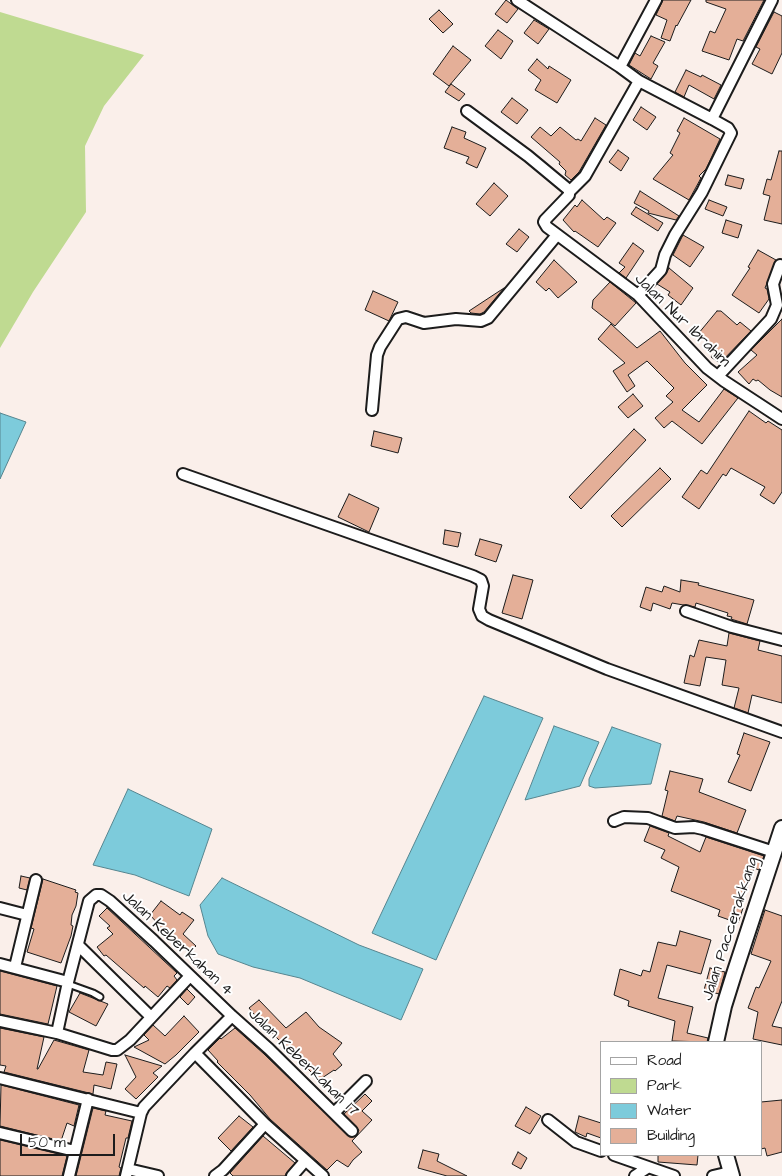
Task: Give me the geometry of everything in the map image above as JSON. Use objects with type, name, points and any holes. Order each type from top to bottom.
[{"type":"main road","name":"Jalan Paccerakkang","points":[[716,1041],[729,990],[782,828]]},
{"type":"main road","points":[[726,1156],[732,1175]]},
{"type":"street","points":[[518,0],[639,81],[730,130],[730,136],[702,192],[675,234],[665,255],[661,270],[638,295]]},
{"type":"street","points":[[620,67],[656,0]]},
{"type":"street","points":[[712,119],[772,0]]},
{"type":"street","points":[[467,111],[528,156],[565,186],[569,192],[585,176],[639,81]]},
{"type":"street","name":"Jalan Nur Ibrahim","points":[[569,192],[565,200],[545,220],[545,224],[638,295],[696,359],[782,419]]},
{"type":"street","points":[[372,410],[377,356],[380,347],[398,319],[406,317],[424,323],[456,319],[481,321],[488,318],[557,234]]},
{"type":"street","points":[[718,376],[771,319],[777,305],[774,284],[780,265]]},
{"type":"street","points":[[183,474],[472,576],[480,580],[483,586],[480,609],[482,616],[489,620],[607,669],[782,732]]},
{"type":"street","points":[[686,611],[732,627],[782,640]]},
{"type":"street","points":[[614,820],[624,817],[648,818],[675,828],[694,827],[774,852]]},
{"type":"street","points":[[15,967],[36,880]]},
{"type":"street","name":"Jalan Keberkahan 4","points":[[57,1033],[67,983],[90,899],[96,895],[101,896],[117,908],[232,1016]]},
{"type":"street","points":[[0,908],[27,915]]},
{"type":"street","points":[[78,945],[151,1017]]},
{"type":"street","points":[[0,964],[67,983]]},
{"type":"street","points":[[0,1021],[57,1033],[117,1050],[130,1040],[190,976]]},
{"type":"street","points":[[158,1176],[127,1172],[142,1112],[148,1101],[232,1016]]},
{"type":"street","name":"Jalan Keberkahan 17","points":[[232,1016],[269,1048],[352,1131]]},
{"type":"street","points":[[195,1053],[265,1124],[323,1176]]},
{"type":"street","points":[[0,1078],[142,1112]]},
{"type":"street","points":[[334,1112],[366,1081]]},
{"type":"street","points":[[69,1176],[88,1100]]},
{"type":"street","points":[[548,1120],[576,1142],[600,1151]]},
{"type":"street","points":[[219,1173],[265,1124]]},
{"type":"street","points":[[0,1133],[75,1151]]},
{"type":"street","points":[[617,1156],[674,1176]]},
{"type":"street","points":[[292,1176],[306,1161]]},
{"type":"street","points":[[635,1176],[647,1168]]},
{"type":"street","points":[[712,1176],[732,1175]]},
{"type":"lane","points":[[67,983],[93,993],[100,998]]},
{"type":"green space","points":[[0,12],[144,55],[104,106],[85,146],[86,212],[33,292],[0,348]]},
{"type":"water","points":[[0,413],[26,422],[0,479]]},
{"type":"water","points":[[484,696],[543,718],[436,960],[372,933]]},
{"type":"water","points":[[554,726],[599,742],[580,786],[525,800]]},
{"type":"water","points":[[612,727],[661,744],[651,784],[595,788],[589,786],[589,779]]},
{"type":"water","points":[[128,789],[212,829],[189,896],[135,875],[93,865]]},
{"type":"water","points":[[222,878],[359,945],[423,969],[401,1020],[300,978],[253,967],[218,954],[208,936],[200,905]]},
{"type":"building","points":[[506,0],[518,9],[507,23],[495,14]]},
{"type":"building","points":[[663,0],[691,0],[676,25],[670,41],[661,38],[667,20],[656,15]]},
{"type":"building","points":[[706,0],[764,0],[743,41],[737,39],[729,60],[702,51],[710,31],[715,33],[726,9],[706,2]]},
{"type":"building","points":[[439,10],[453,24],[443,33],[429,19]]},
{"type":"building","points":[[774,12],[782,16],[782,53],[772,74],[752,64],[760,49],[756,47]]},
{"type":"building","points":[[534,20],[549,29],[538,44],[524,33]]},
{"type":"building","points":[[498,30],[513,41],[501,59],[485,46]]},
{"type":"building","points":[[651,36],[665,42],[653,63],[658,66],[651,79],[629,65],[635,53],[640,56]]},
{"type":"building","points":[[453,46],[471,60],[449,86],[433,74]]},
{"type":"building","points":[[537,59],[548,69],[549,66],[571,80],[557,103],[535,90],[541,80],[528,70]]},
{"type":"building","points":[[686,70],[701,77],[702,75],[721,85],[714,99],[689,85],[684,97],[675,92]]},
{"type":"building","points":[[451,84],[465,94],[459,101],[445,92]]},
{"type":"building","points":[[512,98],[528,110],[517,124],[501,112]]},
{"type":"building","points":[[641,107],[656,117],[647,130],[633,120]]},
{"type":"building","points":[[595,118],[606,125],[579,172],[571,180],[565,175],[566,171],[559,164],[560,162],[531,137],[540,127],[551,136],[560,127],[576,140],[581,141]]},
{"type":"building","points":[[684,118],[720,139],[706,169],[699,176],[701,178],[689,200],[653,179],[673,155],[670,153],[680,133],[677,131]]},
{"type":"building","points":[[452,127],[466,132],[464,138],[486,148],[477,168],[466,163],[469,157],[444,148]]},
{"type":"building","points":[[618,150],[629,158],[621,171],[609,162]]},
{"type":"building","points":[[779,151],[782,151],[782,224],[764,220],[770,196],[763,194],[767,179],[771,180]]},
{"type":"building","points":[[728,175],[744,179],[741,189],[725,185]]},
{"type":"building","points":[[494,183],[508,196],[490,216],[476,204]]},
{"type":"building","points":[[640,191],[679,216],[676,220],[648,213],[649,211],[634,203]]},
{"type":"building","points":[[582,200],[604,220],[607,217],[616,223],[598,247],[574,232],[563,220],[575,205],[577,207]]},
{"type":"building","points":[[709,200],[727,207],[723,216],[705,209]]},
{"type":"building","points":[[636,207],[663,223],[658,231],[631,214]]},
{"type":"building","points":[[726,220],[742,225],[738,238],[722,233]]},
{"type":"building","points":[[519,229],[529,237],[517,252],[506,244]]},
{"type":"building","points":[[683,235],[704,247],[690,267],[673,255]]},
{"type":"building","points":[[633,243],[644,251],[626,278],[619,273],[625,267],[619,263]]},
{"type":"building","points":[[758,250],[776,260],[765,288],[767,289],[769,299],[759,313],[732,295],[750,268],[748,267]]},
{"type":"building","points":[[554,260],[577,282],[558,298],[549,288],[546,291],[536,282]]},
{"type":"building","points":[[669,268],[693,288],[681,305],[668,295],[670,292],[657,284]]},
{"type":"building","points":[[610,282],[636,303],[615,326],[592,308],[593,300]]},
{"type":"building","points":[[504,288],[484,312],[480,314],[469,311]]},
{"type":"building","points":[[373,291],[398,302],[389,321],[365,310]]},
{"type":"building","points":[[717,311],[721,311],[737,325],[740,322],[751,331],[720,363],[711,357],[717,349],[698,334]]},
{"type":"building","points":[[782,319],[782,397],[758,380],[753,379],[749,384],[738,372],[757,355],[751,350]]},
{"type":"building","points":[[611,324],[637,348],[660,331],[685,363],[707,385],[682,410],[699,422],[724,389],[738,398],[702,444],[672,421],[664,428],[655,418],[673,402],[666,396],[674,388],[647,361],[628,375],[635,386],[627,392],[613,371],[625,363],[598,339]]},
{"type":"building","points":[[633,394],[643,406],[628,418],[618,407]]},
{"type":"building","points":[[749,411],[766,423],[768,421],[782,430],[782,492],[774,504],[760,495],[765,487],[731,468],[726,476],[723,474],[699,509],[682,497],[701,470],[707,474]]},
{"type":"building","points":[[634,429],[646,440],[581,509],[569,497]]},
{"type":"building","points":[[374,431],[402,438],[398,453],[371,446]]},
{"type":"building","points":[[660,468],[671,479],[622,527],[611,516]]},
{"type":"building","points":[[349,494],[379,508],[369,532],[338,517]]},
{"type":"building","points":[[445,530],[461,533],[458,547],[443,544]]},
{"type":"building","points":[[480,539],[502,545],[496,562],[475,555]]},
{"type":"building","points":[[513,575],[533,580],[522,619],[502,613]]},
{"type":"building","points":[[681,580],[699,583],[698,585],[754,600],[747,624],[731,619],[732,617],[727,616],[728,613],[696,603],[695,607],[672,603],[670,609],[653,603],[651,611],[640,607],[646,587],[662,592],[664,586],[680,592]]},
{"type":"building","points":[[729,633],[760,641],[758,650],[782,656],[782,703],[752,695],[748,713],[734,708],[739,688],[722,685],[726,660],[706,657],[700,686],[684,683],[690,655],[694,657],[699,640],[727,646]]},
{"type":"building","points":[[744,733],[770,742],[751,791],[728,782],[740,755],[737,754]]},
{"type":"building","points":[[670,771],[703,779],[699,792],[746,810],[737,833],[704,822],[677,816],[675,821],[662,816],[668,791],[665,790]]},
{"type":"building","points":[[650,826],[669,833],[668,836],[700,852],[706,837],[764,856],[759,870],[754,868],[740,907],[743,908],[738,923],[718,916],[720,910],[671,891],[679,867],[661,858],[665,850],[644,841]]},
{"type":"building","points":[[21,876],[30,878],[27,890],[19,888]]},
{"type":"building","points":[[43,879],[76,890],[75,892],[78,893],[72,915],[71,925],[73,926],[71,936],[61,963],[27,952],[34,929],[31,928]]},
{"type":"building","points":[[161,901],[180,915],[182,912],[194,920],[183,934],[196,946],[189,953],[159,927],[150,915]]},
{"type":"building","points":[[107,908],[177,973],[174,976],[177,980],[170,988],[167,986],[158,997],[145,986],[144,988],[106,955],[104,956],[97,947],[113,934],[107,928],[110,926],[99,916]]},
{"type":"building","points":[[765,910],[782,916],[782,1001],[772,1026],[782,1028],[782,1045],[753,1039],[758,1012],[748,1008],[756,987],[759,988],[771,961],[751,954]]},
{"type":"building","points":[[680,931],[711,940],[701,974],[667,965],[658,998],[693,1007],[687,1033],[708,1038],[707,1041],[672,1041],[675,1021],[628,1006],[629,1001],[614,995],[620,969],[641,976],[643,970],[650,972],[658,942],[676,946]]},
{"type":"building","points":[[710,968],[725,972],[719,994],[704,990]]},
{"type":"building","points":[[0,971],[57,986],[48,1024],[0,1014]]},
{"type":"building","points":[[187,989],[195,997],[188,1005],[180,997]]},
{"type":"building","points":[[80,993],[108,1004],[96,1026],[69,1012]]},
{"type":"building","points":[[259,1000],[286,1028],[306,1012],[319,1027],[342,1043],[333,1054],[342,1065],[319,1080],[249,1008]]},
{"type":"building","points":[[184,1016],[199,1032],[165,1064],[134,1047],[149,1040],[144,1035],[153,1025],[165,1036]]},
{"type":"building","points":[[0,1028],[44,1037],[37,1069],[54,1040],[89,1050],[83,1072],[103,1075],[106,1062],[117,1064],[111,1089],[94,1085],[93,1094],[4,1072],[6,1066],[0,1065]]},
{"type":"building","points":[[235,1028],[350,1137],[356,1136],[359,1130],[344,1114],[365,1094],[372,1101],[362,1111],[372,1120],[352,1141],[362,1152],[348,1167],[337,1160],[327,1170],[270,1119],[250,1095],[217,1062],[208,1050],[220,1038]]},
{"type":"building","points":[[125,1055],[162,1066],[153,1073],[158,1077],[136,1099],[125,1089],[136,1077]]},
{"type":"building","points":[[1,1085],[79,1105],[74,1126],[67,1123],[61,1141],[0,1126]]},
{"type":"building","points":[[782,1100],[782,1152],[767,1156],[765,1148],[762,1149],[762,1102]]},
{"type":"building","points":[[526,1107],[541,1116],[530,1134],[515,1126]]},
{"type":"building","points":[[93,1108],[106,1111],[105,1115],[132,1121],[119,1167],[121,1168],[119,1176],[76,1176]]},
{"type":"building","points":[[239,1116],[253,1127],[231,1151],[218,1138]]},
{"type":"building","points":[[579,1116],[600,1123],[600,1138],[587,1133],[586,1137],[575,1132]]},
{"type":"building","points":[[263,1136],[295,1163],[285,1176],[233,1176],[230,1173]]},
{"type":"building","points":[[0,1140],[67,1156],[62,1176],[0,1176]]},
{"type":"building","points":[[423,1150],[439,1154],[437,1161],[467,1176],[447,1176],[418,1168]]},
{"type":"building","points":[[518,1152],[527,1158],[521,1169],[512,1164]]},
{"type":"building","points":[[658,1156],[698,1156],[697,1165],[658,1162]]}]
